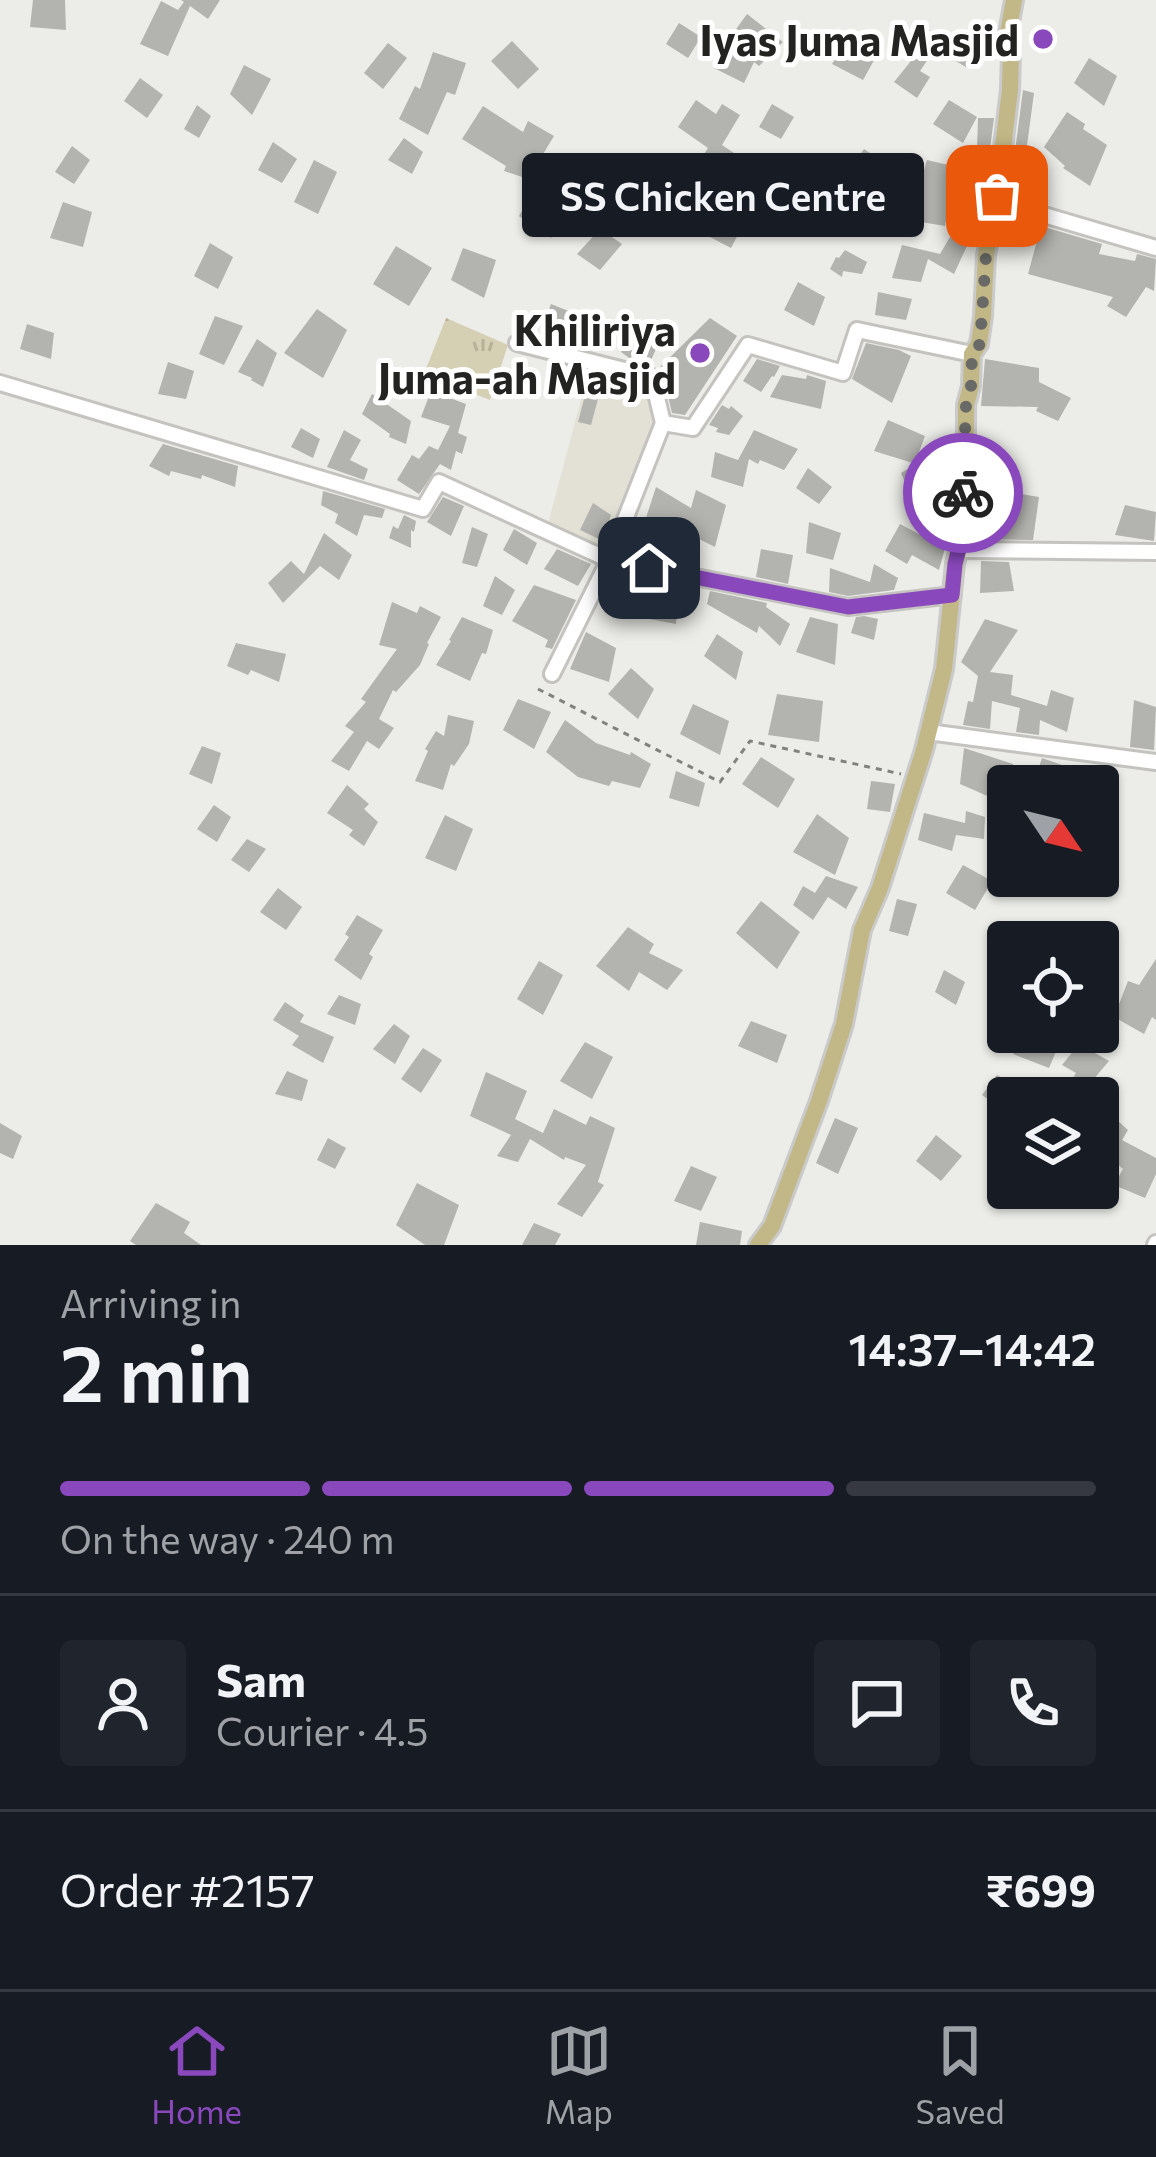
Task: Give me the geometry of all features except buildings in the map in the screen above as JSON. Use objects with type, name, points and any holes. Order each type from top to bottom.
[{"type":"main road","points":[[758,1245],[772,1226],[824,1088],[847,1012],[862,930],[880,889],[944,669],[966,520],[965,419],[972,354],[980,344],[986,255],[1010,90],[1008,33],[1015,0]]},
{"type":"street","points":[[994,207],[1027,210],[1156,248]]},
{"type":"street","points":[[663,423],[693,428],[748,345],[843,373],[857,330],[972,354]]},
{"type":"street","points":[[517,343],[652,377],[663,423],[609,560],[552,674]]},
{"type":"street","points":[[0,382],[423,509],[440,482],[609,560],[848,607],[952,595]]},
{"type":"street","points":[[958,550],[1156,552]]},
{"type":"street","points":[[928,732],[1156,762]]},
{"type":"path","points":[[538,688],[720,782],[750,741],[915,777]]},
{"type":"shaded area","points":[[587,377],[648,388],[659,422],[609,553],[547,528]]},
{"type":"green space","points":[[446,318],[508,345],[490,400],[424,374]]},
{"type":"way so far","points":[[963,493],[966,405],[972,354],[980,344],[986,255],[997,196]]},
{"type":"place","name":"Iyas Juma Masjid","points":[[1043,39]]},
{"type":"place","name":"SS Chicken Centre","points":[[997,196]]},
{"type":"place","name":"Khiliriya Juma-ah Masjid","points":[[700,353]]},
{"type":"route","points":[[649,568],[848,607],[952,595],[966,520],[963,493]]}]
